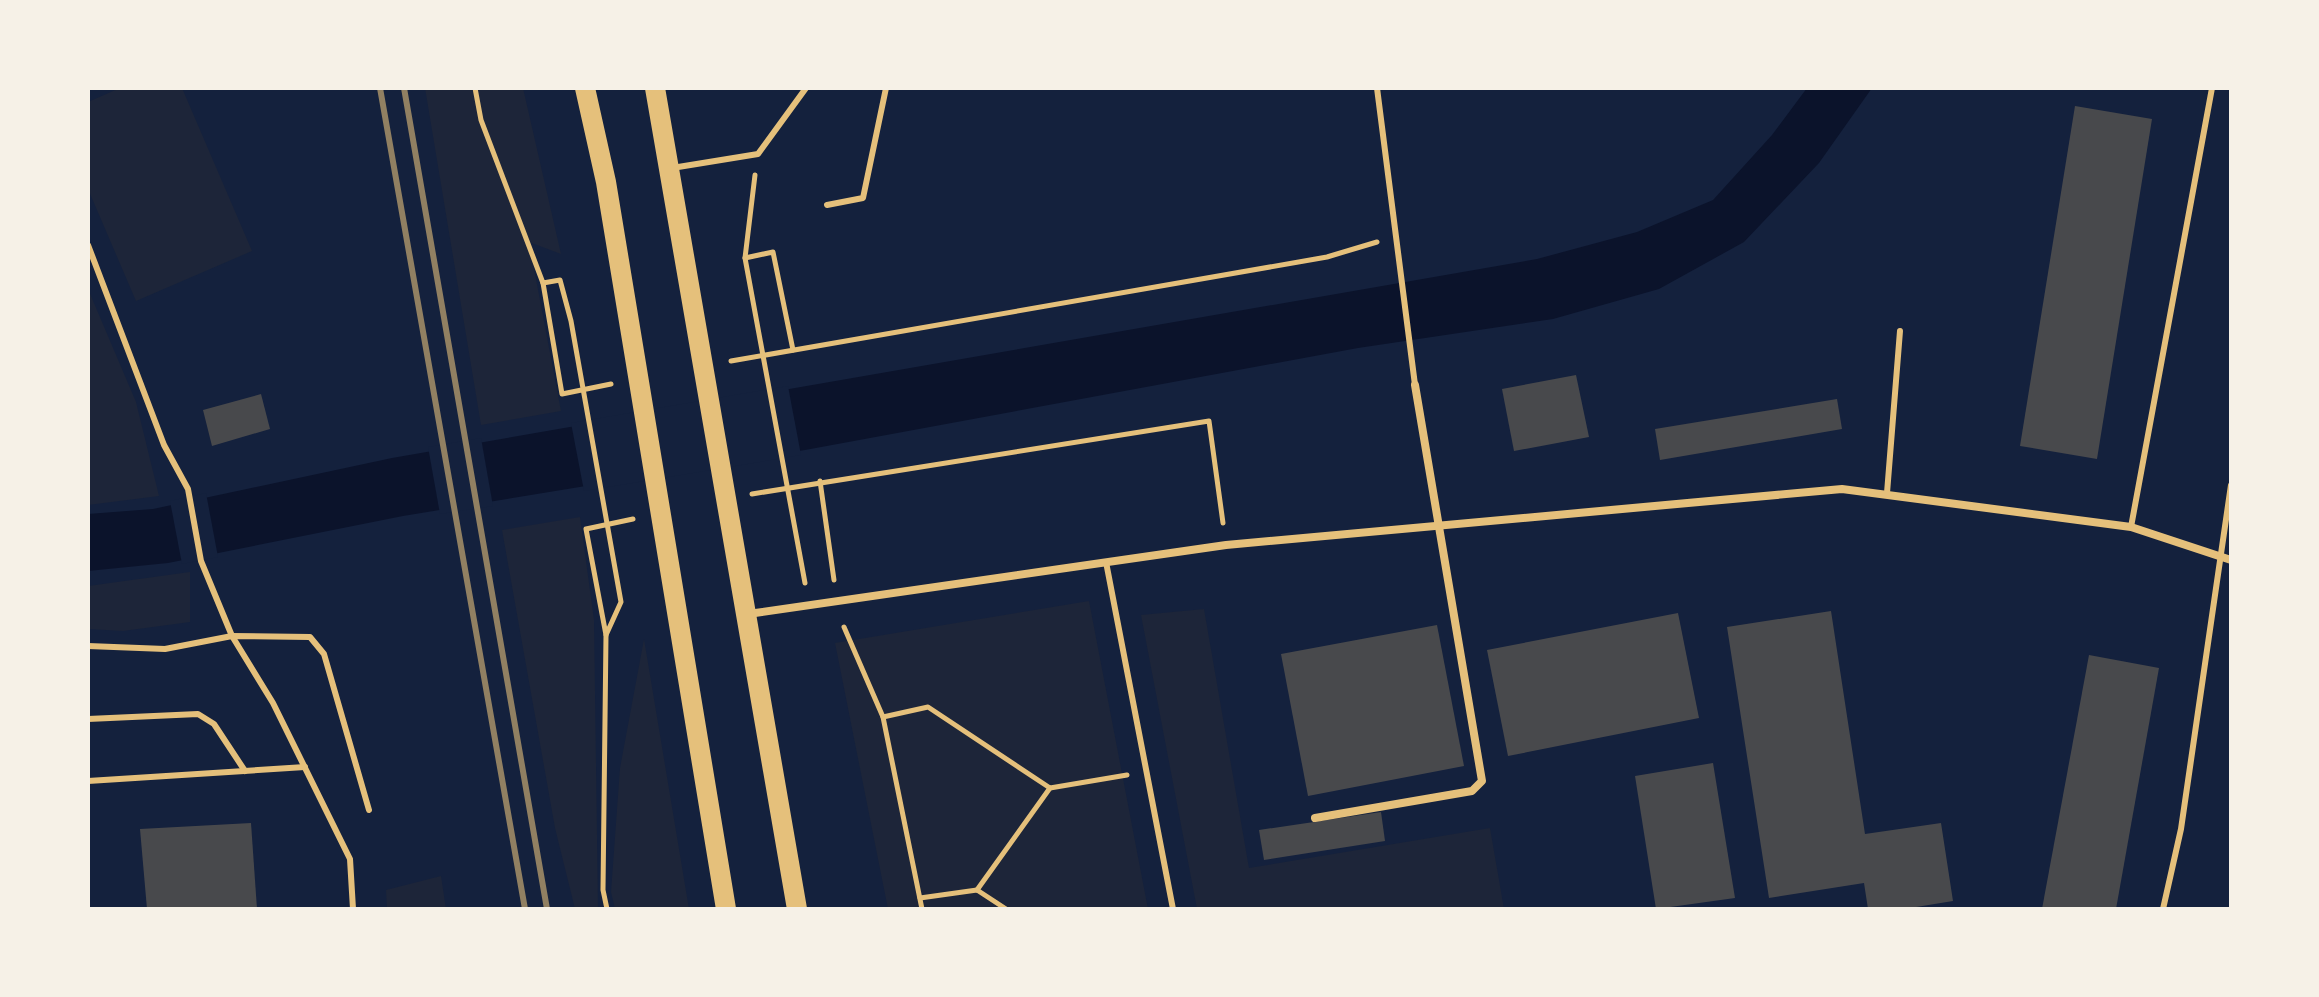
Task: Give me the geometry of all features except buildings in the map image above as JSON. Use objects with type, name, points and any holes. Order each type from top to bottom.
[{"type":"main road","points":[[585,88],[628,312],[726,909]]},
{"type":"main road","points":[[655,88],[797,909]]},
{"type":"main road","points":[[667,88],[667,168]]},
{"type":"street","points":[[1315,818],[1472,791],[1480,786],[1415,385]]},
{"type":"street","points":[[748,614],[1226,545],[1842,489],[2131,527],[2231,560]]},
{"type":"lane","points":[[667,168],[758,154],[806,88]]},
{"type":"lane","points":[[827,205],[863,198],[886,88]]},
{"type":"lane","points":[[1377,88],[1415,385]]},
{"type":"lane","points":[[2131,527],[2212,88]]},
{"type":"lane","points":[[88,245],[164,445],[188,489],[201,561],[232,636],[273,703],[350,859],[353,909]]},
{"type":"lane","points":[[1887,493],[1900,331]]},
{"type":"lane","points":[[2163,909],[2181,829],[2231,485]]},
{"type":"lane","points":[[1106,562],[1173,909]]},
{"type":"lane","points":[[88,646],[165,649],[232,636],[310,637],[319,643],[369,810]]},
{"type":"lane","points":[[88,719],[198,714],[214,724],[245,771]]},
{"type":"lane","points":[[88,781],[305,767]]},
{"type":"path","points":[[475,88],[481,120],[543,283],[562,394]]},
{"type":"path","points":[[758,154],[745,258],[803,568]]},
{"type":"path","points":[[782,352],[1327,257],[1394,237]]},
{"type":"path","points":[[745,258],[773,252],[793,350]]},
{"type":"path","points":[[543,283],[560,280],[571,321],[621,602],[606,635]]},
{"type":"path","points":[[806,483],[1209,421],[1226,545]]},
{"type":"path","points":[[820,481],[836,579]]},
{"type":"path","points":[[591,527],[586,529],[606,635],[603,890],[607,909]]},
{"type":"path","points":[[844,627],[883,717],[922,909]]},
{"type":"path","points":[[883,717],[928,707],[1050,788],[1145,772]]},
{"type":"path","points":[[977,890],[1050,788]]},
{"type":"path","points":[[920,898],[977,890],[1006,909]]},
{"type":"shaded area","points":[[120,88],[182,88],[252,251],[136,301],[88,189],[88,102]]},
{"type":"shaded area","points":[[425,88],[523,88],[561,254],[529,242],[561,411],[481,425]]},
{"type":"shaded area","points":[[1807,88],[1872,88],[1819,163],[1744,242],[1659,289],[1553,319],[1358,348],[805,450],[403,516],[168,563],[88,571],[88,514],[153,509],[392,458],[1537,259],[1637,232],[1713,200],[1772,135]]},
{"type":"shaded area","points":[[88,289],[136,402],[159,496],[88,505]]},
{"type":"shaded area","points":[[580,517],[594,620],[598,909],[575,909],[555,828],[502,530]]},
{"type":"shaded area","points":[[190,572],[190,622],[123,631],[88,629],[88,586]]},
{"type":"shaded area","points":[[1089,601],[1148,909],[888,909],[835,643]]},
{"type":"shaded area","points":[[1204,609],[1249,868],[1490,828],[1504,909],[1197,909],[1141,615]]},
{"type":"shaded area","points":[[644,639],[689,909],[615,909],[611,892],[620,768]]},
{"type":"shaded area","points":[[441,876],[446,909],[387,909],[386,890]]},
{"type":"pier","points":[[788,386],[801,455],[584,491],[571,423]]},
{"type":"pier","points":[[481,438],[493,506],[440,514],[428,447]]},
{"type":"pier","points":[[206,493],[218,557],[182,564],[170,501]]},
{"type":"railway","points":[[380,88],[525,909]]},
{"type":"railway","points":[[404,88],[547,909]]}]
